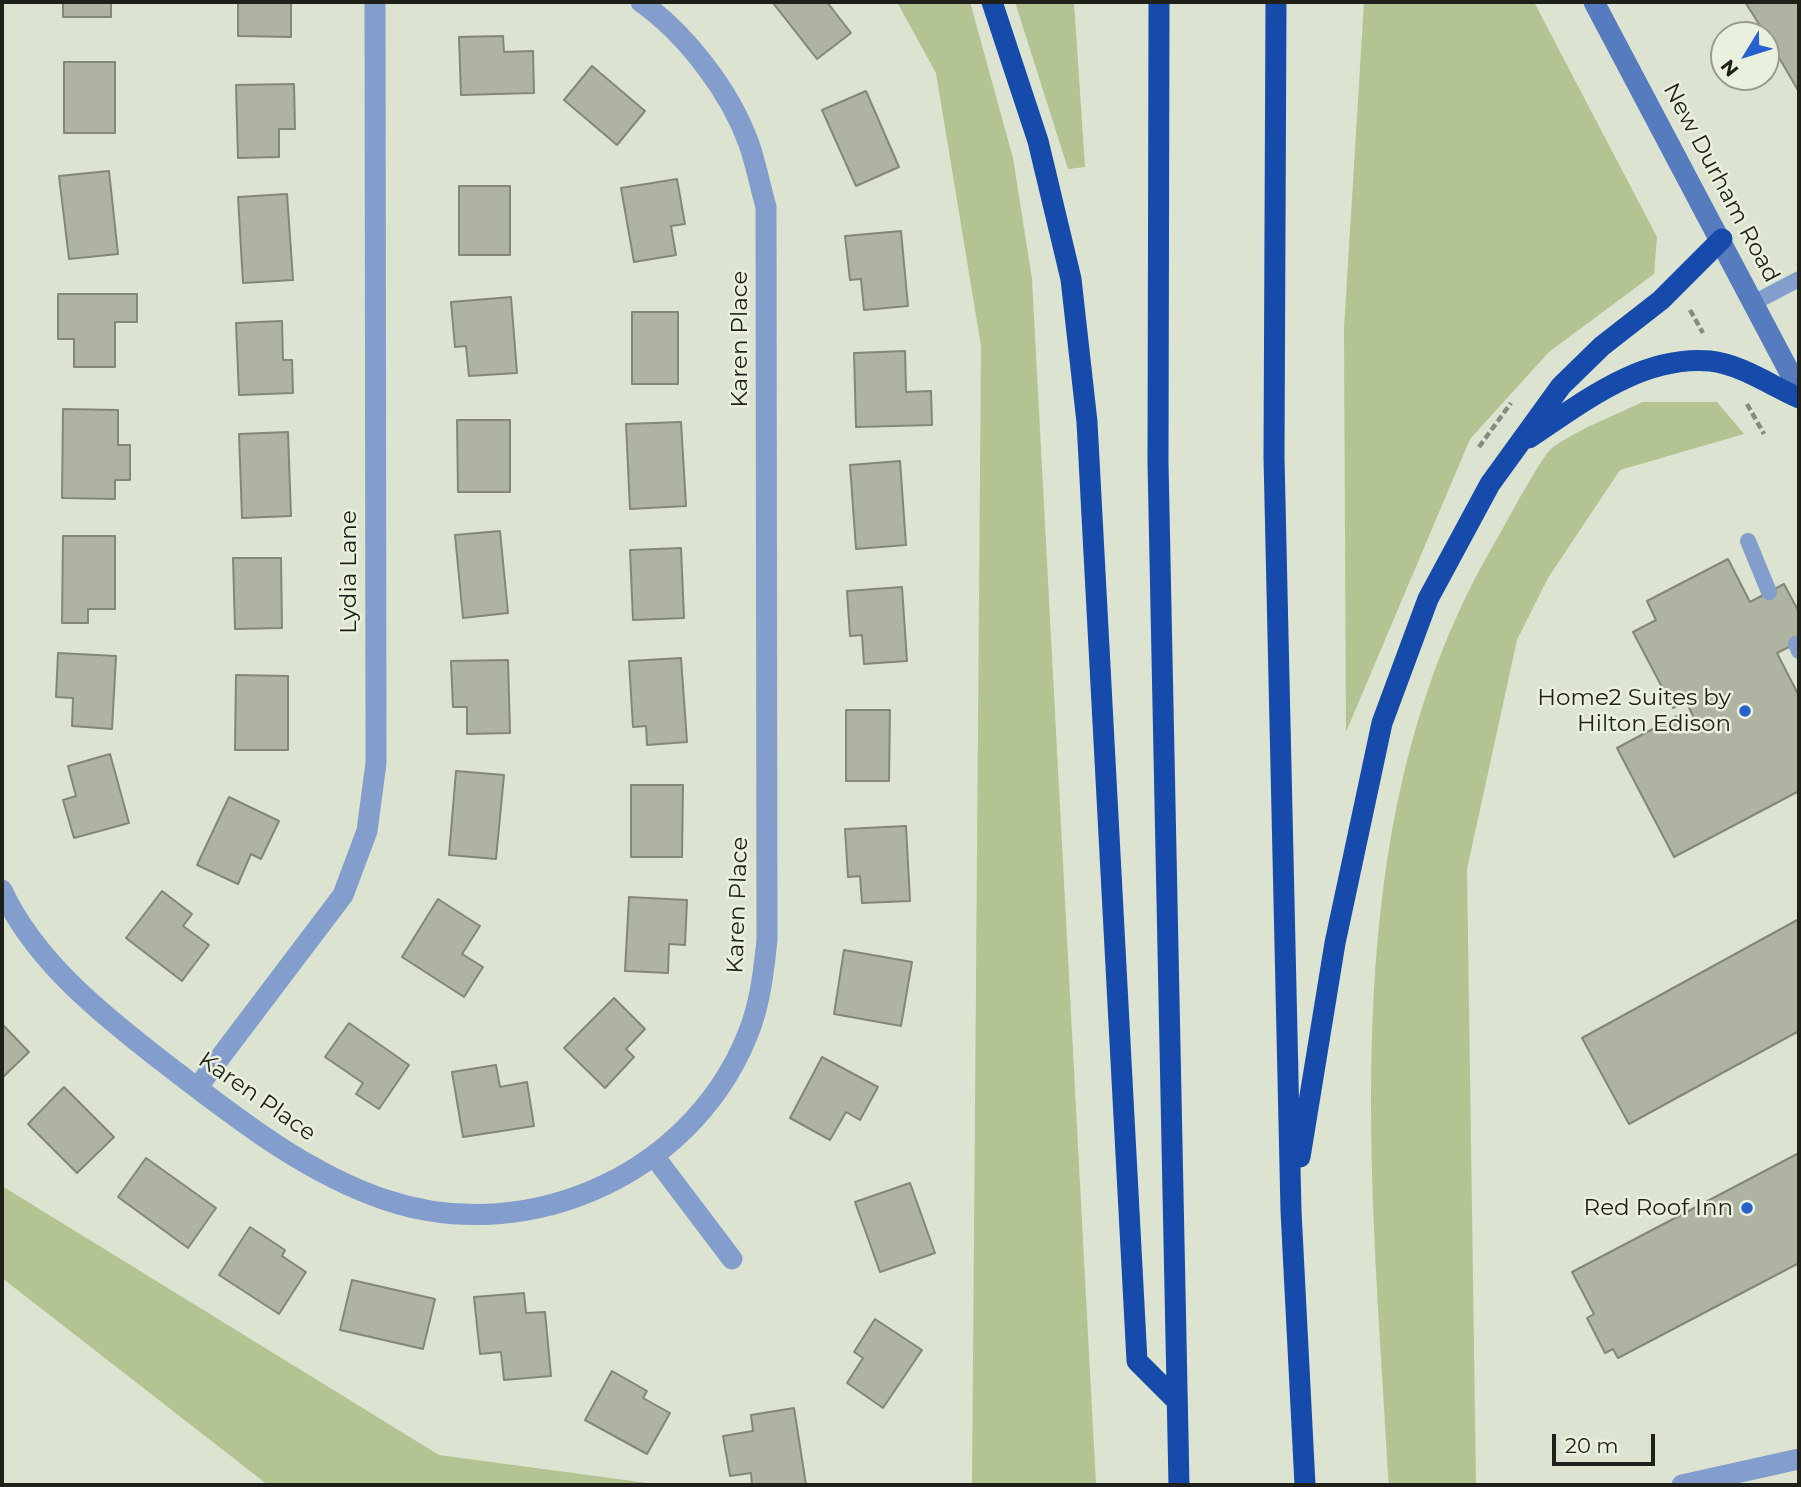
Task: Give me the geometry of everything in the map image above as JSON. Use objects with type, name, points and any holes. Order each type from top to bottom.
[{"type":"highway","points":[[992,2],[1038,141],[1071,278],[1087,422],[1137,1361],[1175,1399]]},
{"type":"highway","points":[[1159,2],[1158,462],[1175,1399],[1179,1480]]},
{"type":"highway","points":[[1276,2],[1274,457],[1291,1211],[1305,1485]]},
{"type":"highway","points":[[1291,1211],[1335,943],[1382,723],[1428,599],[1464,528],[1516,447],[1561,386],[1602,346],[1669,293],[1722,239]]},
{"type":"highway","points":[[1516,447],[1600,391],[1668,363],[1711,361],[1799,398]]},
{"type":"main road","name":"New Durham Road","points":[[1594,2],[1722,239],[1799,390]]},
{"type":"street","name":"Lydia Lane","points":[[197,1088],[343,895],[367,831],[376,763],[375,2]]},
{"type":"street","name":"Karen Place","points":[[2,890],[37,948],[121,1030],[197,1088],[304,1163],[377,1197],[430,1211],[473,1216],[522,1213],[573,1200],[604,1188],[654,1156],[689,1125],[718,1087],[752,1024],[763,983],[767,940],[766,207],[748,142],[710,70],[670,22],[641,2]]},
{"type":"street","points":[[654,1156],[732,1259]]},
{"type":"street","points":[[1682,1485],[1706,1482],[1799,1459]]},
{"type":"lane","points":[[1755,302],[1799,279]]},
{"type":"lane","points":[[1748,541],[1769,593]]},
{"type":"path","points":[[1686,303],[1704,335]]},
{"type":"path","points":[[1744,401],[1763,434]]},
{"type":"green space","points":[[897,2],[970,2],[1013,158],[1032,279],[1096,1485],[972,1485],[981,346],[936,73]]},
{"type":"green space","points":[[1015,2],[1074,2],[1085,167],[1068,169]]},
{"type":"green space","points":[[1364,2],[1534,2],[1657,237],[1654,274],[1549,352],[1470,439],[1346,732],[1344,329]]},
{"type":"green space","points":[[1642,402],[1717,402],[1744,434],[1620,470],[1548,578],[1517,640],[1467,869],[1476,1485],[1389,1485],[1371,1122],[1374,1000],[1385,880],[1407,762],[1443,648],[1497,539],[1540,464],[1552,448],[1562,441]]},
{"type":"green space","points":[[2,1186],[439,1455],[662,1485],[268,1485],[2,1278]]},
{"type":"building","points":[[63,2],[111,2],[111,17],[63,17]]},
{"type":"building","points":[[238,2],[291,2],[291,37],[238,36]]},
{"type":"building","points":[[827,2],[851,33],[817,59],[773,3]]},
{"type":"building","points":[[1745,2],[1799,2],[1799,92],[1780,59],[1780,21],[1757,21]]},
{"type":"building","points":[[503,36],[504,52],[533,51],[534,93],[461,95],[459,37]]},
{"type":"building","points":[[64,62],[115,62],[115,133],[64,133]]},
{"type":"building","points":[[592,66],[645,111],[617,145],[564,100]]},
{"type":"building","points":[[294,84],[295,129],[279,129],[279,157],[238,158],[236,85]]},
{"type":"building","points":[[866,91],[899,167],[856,186],[822,110]]},
{"type":"building","points":[[109,171],[118,254],[69,259],[59,176]]},
{"type":"building","points":[[677,179],[685,224],[671,226],[676,255],[634,262],[621,188]]},
{"type":"building","points":[[459,186],[510,186],[510,255],[459,255]]},
{"type":"building","points":[[287,194],[293,280],[243,283],[238,197]]},
{"type":"building","points":[[901,231],[908,306],[864,310],[861,279],[850,280],[845,236]]},
{"type":"building","points":[[58,294],[137,294],[137,322],[115,322],[115,367],[74,367],[74,339],[58,339]]},
{"type":"building","points":[[511,297],[517,373],[469,376],[466,346],[455,347],[451,302]]},
{"type":"building","points":[[632,312],[678,312],[678,384],[632,384]]},
{"type":"building","points":[[282,321],[283,360],[292,360],[293,393],[239,395],[236,323]]},
{"type":"building","points":[[905,351],[906,392],[931,391],[932,425],[856,427],[854,353]]},
{"type":"building","points":[[63,409],[118,410],[118,445],[130,445],[130,480],[115,480],[115,499],[62,498]]},
{"type":"building","points":[[457,420],[510,420],[510,492],[458,492]]},
{"type":"building","points":[[681,422],[686,506],[630,509],[626,424]]},
{"type":"building","points":[[288,432],[291,516],[242,518],[239,434]]},
{"type":"building","points":[[900,461],[906,545],[856,549],[850,465]]},
{"type":"building","points":[[500,531],[508,613],[463,618],[455,535]]},
{"type":"building","points":[[63,536],[115,536],[115,609],[88,609],[88,623],[62,623]]},
{"type":"building","points":[[681,548],[684,618],[633,620],[630,550]]},
{"type":"building","points":[[233,558],[281,558],[282,628],[235,629]]},
{"type":"building","name":"Home2 Suites by Hilton Edison","points":[[1728,559],[1750,602],[1784,584],[1799,612],[1799,642],[1777,653],[1799,696],[1799,791],[1674,857],[1617,748],[1679,715],[1683,723],[1694,718],[1686,701],[1673,708],[1633,632],[1656,620],[1647,601]]},
{"type":"building","points":[[902,587],[907,661],[864,664],[862,635],[850,636],[847,591]]},
{"type":"building","points":[[58,653],[116,656],[112,729],[72,726],[73,698],[56,697]]},
{"type":"building","points":[[681,658],[687,742],[647,745],[646,726],[633,727],[629,661]]},
{"type":"building","points":[[508,660],[510,733],[467,734],[467,707],[453,707],[451,661]]},
{"type":"building","points":[[236,675],[288,676],[288,750],[235,750]]},
{"type":"building","points":[[846,710],[890,710],[889,781],[846,781]]},
{"type":"building","points":[[110,754],[129,823],[74,838],[63,800],[76,796],[68,766]]},
{"type":"building","points":[[456,771],[504,775],[496,859],[449,855]]},
{"type":"building","points":[[631,785],[683,785],[682,857],[631,857]]},
{"type":"building","points":[[229,797],[279,821],[261,859],[251,854],[238,884],[197,865]]},
{"type":"building","points":[[906,826],[910,901],[862,903],[860,876],[848,877],[845,829]]},
{"type":"building","points":[[162,891],[192,914],[183,926],[209,945],[182,981],[126,938]]},
{"type":"building","points":[[629,897],[687,900],[685,945],[669,944],[668,973],[625,971]]},
{"type":"building","points":[[438,899],[480,926],[462,954],[483,967],[464,997],[402,957]]},
{"type":"building","points":[[1799,919],[1799,1031],[1629,1124],[1582,1038]]},
{"type":"building","points":[[844,950],[912,962],[901,1026],[834,1014]]},
{"type":"building","points":[[614,998],[645,1029],[626,1049],[634,1057],[605,1088],[564,1048]]},
{"type":"building","points":[[349,1023],[409,1065],[379,1109],[356,1094],[363,1083],[325,1057]]},
{"type":"building","points":[[2,1024],[29,1052],[2,1078]]},
{"type":"building","points":[[822,1057],[878,1087],[860,1120],[846,1112],[830,1140],[790,1118]]},
{"type":"building","points":[[496,1065],[500,1087],[527,1082],[534,1126],[463,1137],[452,1072]]},
{"type":"building","points":[[64,1087],[114,1137],[77,1173],[28,1124]]},
{"type":"building","name":"Red Roof Inn","points":[[1799,1153],[1799,1263],[1618,1358],[1613,1349],[1605,1353],[1587,1318],[1594,1314],[1572,1272]]},
{"type":"building","points":[[146,1158],[216,1208],[188,1248],[118,1197]]},
{"type":"building","points":[[910,1183],[935,1253],[880,1272],[855,1202]]},
{"type":"building","points":[[250,1227],[285,1250],[282,1256],[306,1272],[279,1314],[219,1275]]},
{"type":"building","points":[[352,1280],[435,1299],[423,1349],[340,1330]]},
{"type":"building","points":[[524,1293],[526,1313],[545,1312],[551,1376],[504,1380],[501,1352],[480,1354],[474,1297]]},
{"type":"building","points":[[875,1319],[922,1350],[883,1408],[847,1383],[863,1358],[854,1352]]},
{"type":"building","points":[[612,1371],[647,1391],[643,1398],[670,1413],[647,1454],[585,1420]]},
{"type":"building","points":[[794,1408],[806,1485],[752,1485],[751,1473],[730,1476],[723,1436],[753,1431],[751,1415]]},
{"type":"place","name":"Home2 Suites by Hilton Edison","points":[[1745,711]]},
{"type":"place","name":"Red Roof Inn","points":[[1747,1208]]}]
